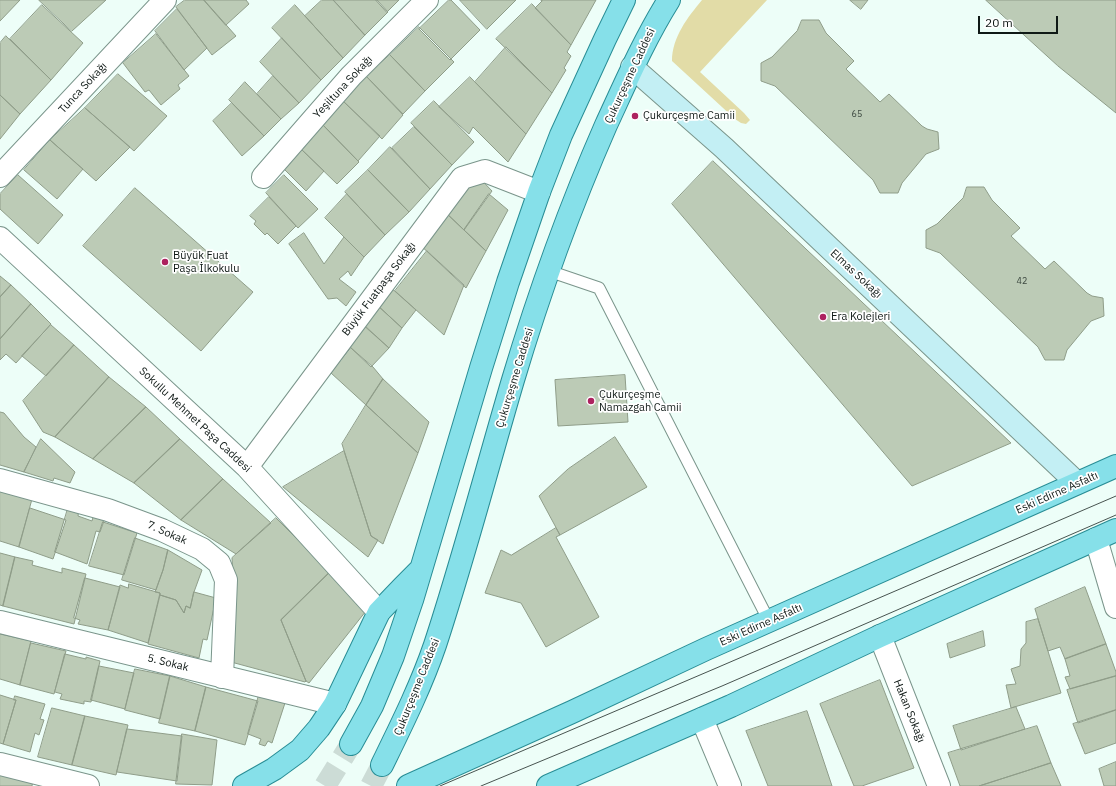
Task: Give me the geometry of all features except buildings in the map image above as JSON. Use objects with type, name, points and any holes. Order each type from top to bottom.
[{"type":"main road","points":[[351,744],[372,706],[393,656],[412,600],[508,282],[540,192],[565,128],[624,0]]},
{"type":"main road","name":"Çukurçeşme Caddesi","points":[[382,765],[405,719],[434,646],[473,522],[514,378],[549,271],[594,153],[632,67],[656,20],[669,0]]},
{"type":"main road","name":"Elmas Sokağı","points":[[632,67],[724,148],[1078,483]]},
{"type":"main road","name":"Eski Edirne Asfaltı","points":[[408,786],[769,621],[1116,466]]},
{"type":"main road","points":[[548,786],[702,719],[880,636],[1116,530]]},
{"type":"main road","points":[[244,786],[274,769],[300,750],[319,728],[335,704],[379,612],[403,586],[420,571]]},
{"type":"street","name":"Tunca Sokağı","points":[[0,176],[165,0]]},
{"type":"street","name":"Yeşiltuna Sokağı","points":[[263,177],[351,76],[427,0]]},
{"type":"street","name":"Büyük Fuatpaşa Sokağı","points":[[247,468],[462,178],[485,171],[540,192]]},
{"type":"street","name":"Sokullu Mehmet Paşa Caddesi","points":[[0,238],[247,468],[379,612]]},
{"type":"street","name":"7. Sokak","points":[[0,480],[108,510],[162,530],[202,549],[219,563],[226,580],[222,677]]},
{"type":"street","points":[[1096,539],[1116,607]]},
{"type":"street","name":"5. Sokak","points":[[0,622],[335,704]]},
{"type":"street","name":"Hakan Sokağı","points":[[880,636],[939,786]]},
{"type":"street","points":[[702,719],[730,786]]},
{"type":"street","points":[[0,764],[88,786]]},
{"type":"lane","points":[[549,271],[599,288],[769,621]]},
{"type":"shaded area","points":[[702,0],[767,0],[700,72],[744,113],[750,120],[746,124],[735,119],[672,61],[678,36],[686,20]]},
{"type":"tunnel","points":[[325,786],[351,744]]},
{"type":"tunnel","points":[[371,786],[382,765]]},
{"type":"tram line","points":[[440,786],[1116,496]]},
{"type":"tram line","points":[[481,786],[722,686],[1116,515]]},
{"type":"place","name":"Çukurçeşme Camii","points":[[635,116]]},
{"type":"place","name":"Büyük Fuat Paşa İlkokulu","points":[[165,262]]},
{"type":"place","name":"Era Kolejleri","points":[[823,317]]},
{"type":"place","name":"Çukurçeşme Namazgah Camii","points":[[591,401]]}]
